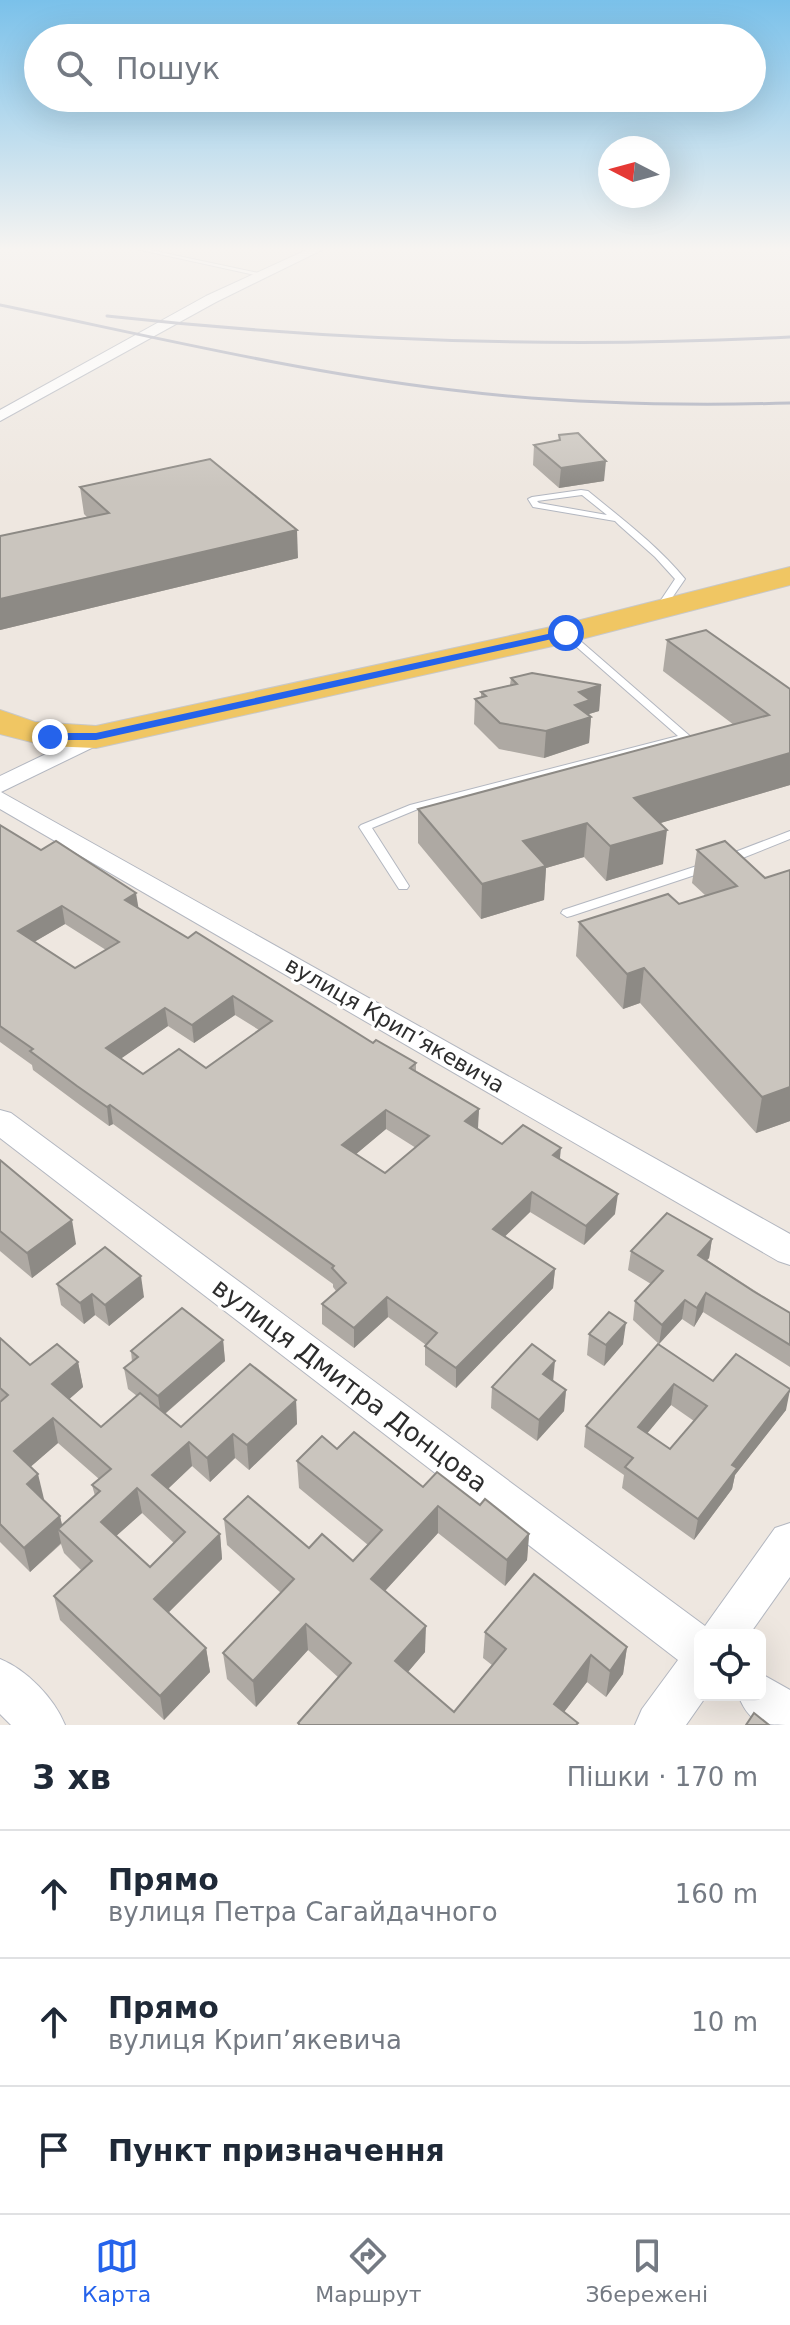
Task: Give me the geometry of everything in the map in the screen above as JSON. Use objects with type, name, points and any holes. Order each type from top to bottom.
[{"type":"main road","points":[[0,721],[21,732],[50,737],[96,737],[566,633],[790,576]]},
{"type":"street","points":[[0,416],[162,328]]},
{"type":"street","points":[[0,785],[96,737]]},
{"type":"street","name":"вулиця Крипʼякевича","points":[[0,799],[790,1251]]},
{"type":"street","name":"вулиця Дмитра Донцова","points":[[0,1121],[694,1644]]},
{"type":"street","points":[[727,1629],[790,1542]]},
{"type":"street","points":[[658,1725],[694,1675]]},
{"type":"street","points":[[0,1681],[42,1725]]},
{"type":"street","points":[[766,1700],[790,1718]]},
{"type":"lane","points":[[617,519],[536,505],[532,499],[581,492],[617,519],[662,557],[680,579],[660,609]]},
{"type":"lane","points":[[403,886],[365,827],[414,807],[686,737],[566,633]]},
{"type":"lane","points":[[567,913],[743,854],[790,835]]},
{"type":"building","points":[[578,433],[606,461],[561,468],[534,445],[560,440],[559,435]]},
{"type":"building","points":[[210,459],[297,530],[0,599],[0,536],[109,513],[80,487]]},
{"type":"building","points":[[706,630],[790,689],[790,753],[634,798],[667,830],[610,846],[587,823],[523,841],[546,866],[482,884],[418,809],[769,715],[667,640]]},
{"type":"building","points":[[532,673],[601,685],[579,692],[590,700],[575,705],[591,717],[546,731],[500,723],[475,699],[486,696],[481,692],[517,684],[511,678]]},
{"type":"building","points":[[0,825],[41,850],[56,841],[136,893],[125,900],[188,938],[196,932],[373,1043],[376,1040],[416,1063],[410,1068],[479,1109],[465,1121],[502,1144],[523,1125],[561,1148],[553,1155],[618,1194],[586,1226],[532,1192],[493,1229],[555,1269],[456,1368],[425,1346],[437,1333],[387,1297],[354,1328],[322,1304],[346,1283],[332,1268],[334,1266],[110,1105],[107,1107],[77,1086],[0,1026]],"holes":[[[62,906],[119,942],[75,968],[18,931]],[[233,996],[272,1021],[206,1068],[179,1049],[143,1074],[106,1048],[165,1008],[192,1025]],[[386,1110],[429,1136],[385,1173],[342,1145]]]},
{"type":"building","points":[[725,841],[765,878],[790,870],[790,1087],[762,1097],[644,968],[627,974],[579,922],[668,894],[679,904],[737,886],[697,850]]},
{"type":"building","points":[[0,1160],[72,1220],[27,1253],[0,1231]]},
{"type":"building","points":[[667,1213],[712,1239],[698,1255],[790,1313],[790,1345],[706,1293],[697,1308],[685,1300],[662,1325],[635,1301],[663,1271],[631,1251]]},
{"type":"building","points":[[105,1247],[141,1276],[105,1305],[92,1294],[80,1303],[57,1284]]},
{"type":"building","points":[[182,1308],[223,1340],[158,1396],[124,1368],[138,1357],[131,1351]]},
{"type":"building","points":[[609,1312],[626,1323],[606,1345],[589,1334]]},
{"type":"building","points":[[0,1338],[30,1365],[57,1344],[78,1362],[52,1384],[101,1427],[140,1393],[181,1427],[250,1364],[296,1400],[247,1445],[233,1434],[207,1458],[189,1442],[152,1475],[220,1534],[154,1599],[206,1648],[160,1696],[54,1596],[92,1561],[58,1529],[100,1491],[92,1485],[111,1469],[53,1418],[14,1451],[38,1474],[27,1484],[60,1516],[24,1548],[0,1524],[0,1402],[8,1395],[0,1388]],"holes":[[[137,1488],[185,1532],[150,1567],[101,1522]]]},
{"type":"building","points":[[532,1344],[555,1361],[543,1374],[566,1390],[539,1420],[492,1387]]},
{"type":"building","points":[[658,1344],[713,1381],[736,1354],[790,1389],[732,1465],[737,1468],[698,1519],[625,1467],[633,1458],[586,1426]],"holes":[[[674,1384],[707,1406],[670,1449],[638,1427]]]},
{"type":"building","points":[[354,1432],[423,1487],[437,1472],[480,1505],[485,1499],[529,1534],[507,1560],[438,1506],[371,1579],[426,1626],[395,1661],[454,1712],[506,1649],[485,1632],[534,1574],[627,1647],[610,1671],[591,1655],[554,1704],[578,1723],[576,1725],[300,1725],[298,1723],[351,1663],[306,1624],[253,1681],[223,1653],[294,1579],[224,1519],[248,1496],[309,1548],[322,1534],[353,1561],[382,1530],[297,1461],[322,1436],[337,1449]]},
{"type":"building","points":[[754,1713],[769,1725],[746,1725]]},
{"type":"railway","points":[[106,328],[281,363],[452,390],[621,403],[790,403]]},
{"type":"railway","points":[[223,328],[363,337],[533,342],[790,337]]},
{"type":"route","points":[[50,737],[96,737],[566,633]]}]
